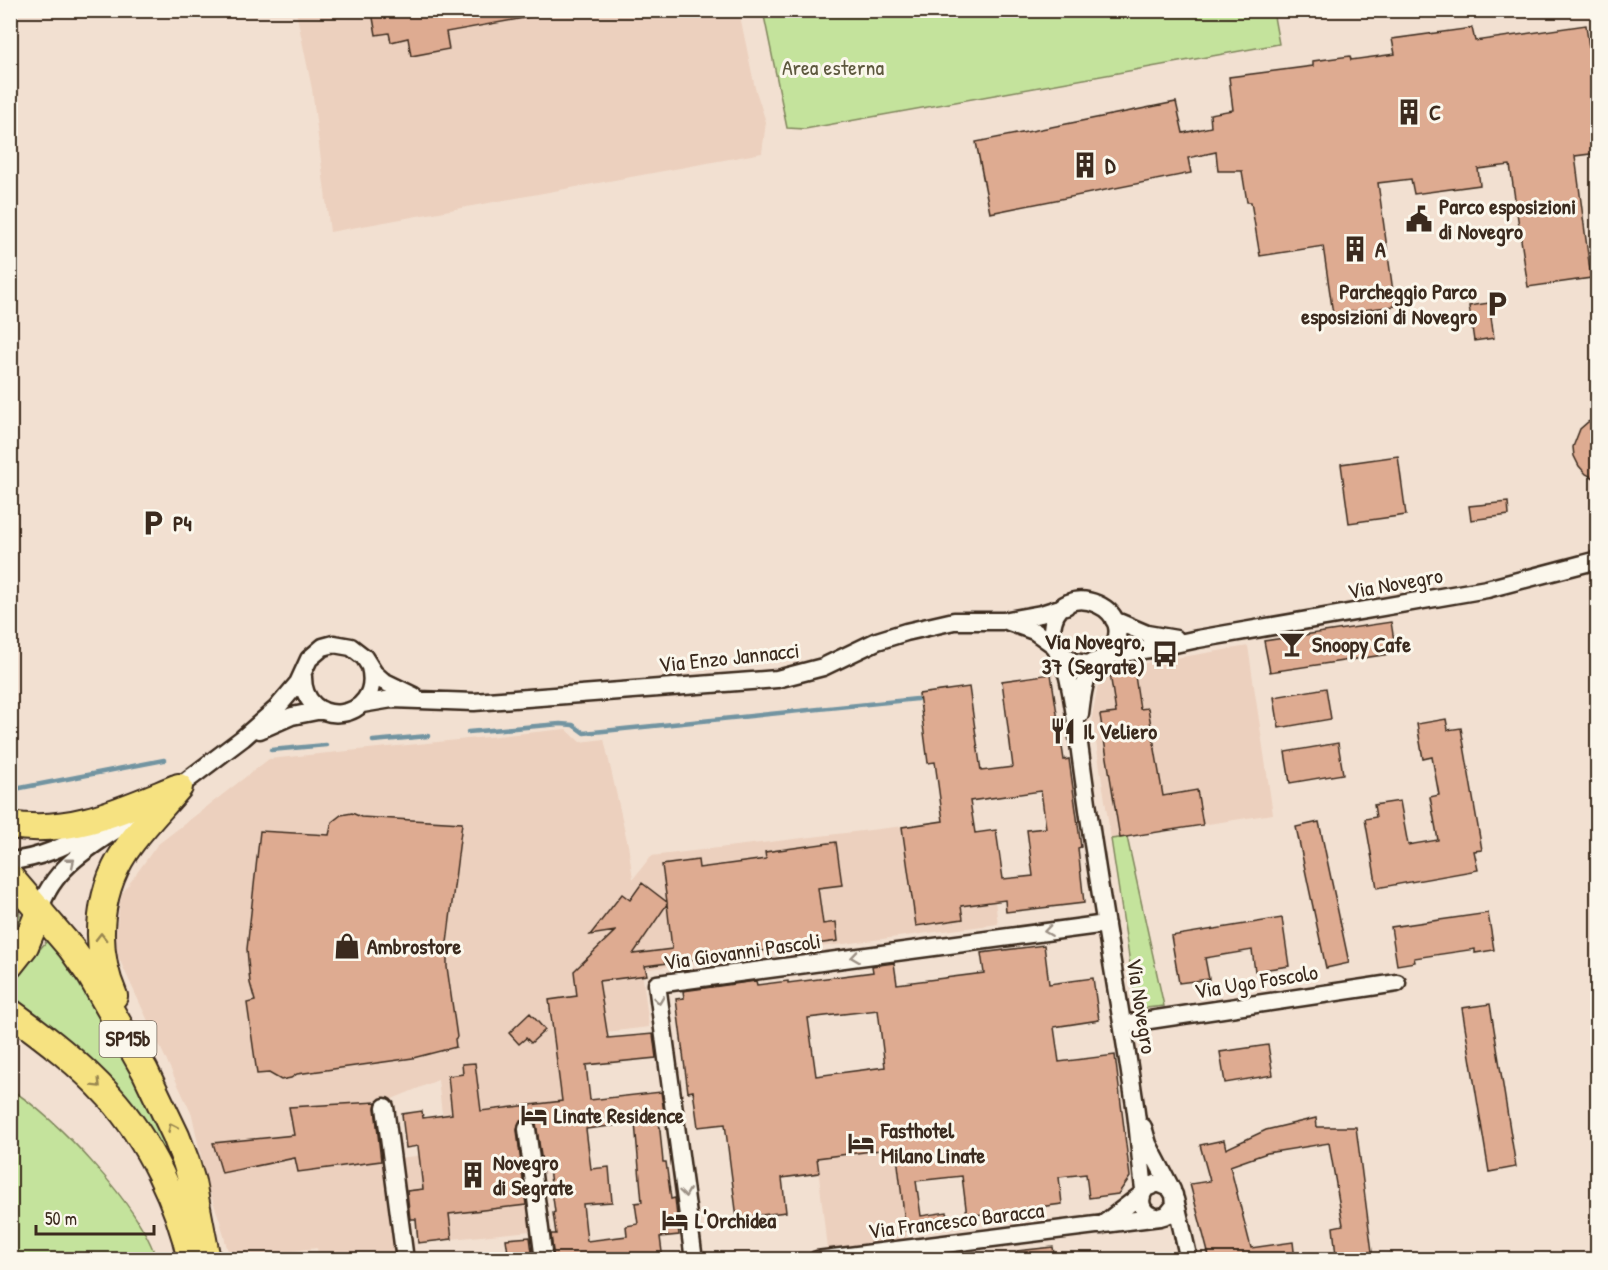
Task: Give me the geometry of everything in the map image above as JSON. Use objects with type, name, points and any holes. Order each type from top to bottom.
[{"type":"main road","points":[[10,825],[45,828],[84,823],[179,787]]},
{"type":"main road","points":[[145,1071],[108,980],[101,945],[101,919],[108,889],[122,856],[137,835],[179,787]]},
{"type":"main road","name":"SP15b","points":[[10,877],[40,910],[92,976],[145,1071],[178,1142],[192,1182],[207,1260]]},
{"type":"main road","points":[[10,965],[26,946],[40,910]]},
{"type":"main road","name":"SP15b","points":[[10,1012],[54,1044],[111,1098],[135,1131],[177,1210],[191,1260]]},
{"type":"main road","points":[[10,1025],[54,1044]]},
{"type":"main road","points":[[192,1182],[211,1225],[218,1260]]},
{"type":"street","name":"Via Novegro","points":[[1057,649],[1067,659],[1076,663],[1100,660],[1198,639],[1487,589],[1598,560]]},
{"type":"street","name":"Via Novegro","points":[[1143,1191],[1135,1103],[1071,688],[1053,639],[1053,626],[1058,614],[1066,606],[1079,600],[1093,601],[1105,607],[1114,620],[1126,627],[1154,636],[1198,639]]},
{"type":"street","name":"Via Enzo Jannacci","points":[[243,738],[292,716],[322,710],[342,714],[362,704],[384,699],[474,702],[777,679],[824,667],[877,641],[906,632],[954,621],[1003,621],[1041,614],[1066,606]]},
{"type":"street","name":"Via Novegro","points":[[1078,738],[1083,692],[1091,668],[1113,646],[1116,638],[1114,620]]},
{"type":"street","points":[[1003,621],[1030,628],[1057,649]]},
{"type":"street","name":"Via Enzo Jannacci","points":[[40,910],[50,886],[70,862],[123,828],[243,738],[282,702],[303,676],[306,664],[313,654],[323,647],[334,644],[345,645],[356,650],[364,657],[374,673],[389,685],[423,700]]},
{"type":"street","points":[[362,704],[370,689],[372,678],[370,667]]},
{"type":"street","points":[[303,676],[303,687],[308,698],[322,710]]},
{"type":"street","name":"Via Enzo Jannacci","points":[[10,861],[30,858],[58,849],[179,787]]},
{"type":"street","name":"Via Giovanni Pascoli","points":[[694,1260],[657,984],[1106,924]]},
{"type":"street","name":"Via Ugo Foscolo","points":[[1123,1024],[1397,983]]},
{"type":"street","name":"Via Novegro","points":[[1135,1103],[1148,1144],[1174,1193],[1188,1260]]},
{"type":"street","points":[[385,1107],[405,1260]]},
{"type":"street","points":[[527,1129],[543,1260]]},
{"type":"street","points":[[1102,1226],[1151,1184],[1158,1182],[1167,1185],[1174,1193],[1173,1210],[1159,1217],[1148,1214],[1140,1202],[1143,1191]]},
{"type":"street","name":"Via Novegro","points":[[1159,1217],[1176,1234],[1188,1260]]},
{"type":"street","name":"Via Francesco Baracca","points":[[817,1260],[982,1238],[1102,1226],[1159,1217]]},
{"type":"shaded area","points":[[296,11],[739,11],[755,88],[766,122],[762,153],[330,232],[312,89]]},
{"type":"shaded area","points":[[1248,646],[1273,814],[1111,839],[1092,717],[1098,685],[1104,670]]},
{"type":"shaded area","points":[[566,729],[580,742],[604,739],[628,845],[633,879],[651,856],[929,823],[931,839],[986,831],[998,924],[642,970],[649,1027],[607,1032],[581,1028],[593,1121],[528,1129],[540,1230],[452,1239],[449,1214],[423,1189],[397,1193],[405,1260],[319,1259],[317,1248],[230,1259],[207,1185],[192,1115],[114,948],[121,895],[157,845],[269,759]],"holes":[[[438,1080],[445,1139],[439,1153],[392,1159],[385,1102]]]},
{"type":"shaded area","points":[[885,1067],[908,1248],[828,1258],[817,1158],[796,1078]]},
{"type":"green space","name":"Area esterna","points":[[763,11],[1273,11],[1279,44],[805,129],[787,128]]},
{"type":"green space","points":[[1127,837],[1164,1006],[1137,1009],[1111,839]]},
{"type":"green space","points":[[10,891],[18,908],[20,920],[10,950]]},
{"type":"green space","points":[[47,941],[89,995],[126,1059],[158,1127],[181,1191],[98,1068],[62,1035],[11,998],[11,978]]},
{"type":"green space","points":[[10,1089],[50,1120],[95,1165],[134,1215],[148,1238],[156,1259],[11,1259]]},
{"type":"building","points":[[380,10],[529,10],[530,17],[446,32],[449,49],[411,56],[408,38],[391,42],[389,33],[376,35],[372,12]]},
{"type":"building","points":[[1586,25],[1598,116],[1598,153],[1575,156],[1591,278],[1528,287],[1510,165],[1478,169],[1480,185],[1414,194],[1411,179],[1378,183],[1395,306],[1333,314],[1323,246],[1260,256],[1251,202],[1247,202],[1242,171],[1218,171],[1216,152],[1188,158],[1191,173],[990,213],[976,142],[1176,102],[1183,133],[1211,127],[1210,114],[1233,110],[1229,77],[1313,66],[1313,61],[1350,56],[1351,60],[1395,54],[1392,39],[1472,28],[1475,41]]},
{"type":"building","points":[[1489,303],[1494,338],[1474,341],[1469,306]]},
{"type":"building","points":[[1598,418],[1598,480],[1586,474],[1579,466],[1573,447],[1580,429],[1588,422]]},
{"type":"building","points":[[1398,456],[1406,515],[1349,523],[1341,464]]},
{"type":"building","points":[[1508,502],[1509,515],[1471,520],[1469,506]]},
{"type":"building","points":[[1391,622],[1396,653],[1270,672],[1264,641]]},
{"type":"building","points":[[1134,669],[1140,709],[1148,708],[1163,796],[1197,790],[1203,825],[1120,838],[1100,715],[1116,713],[1110,673]]},
{"type":"building","points":[[1051,674],[1064,760],[1069,759],[1081,847],[1078,848],[1084,903],[1006,912],[1005,900],[961,906],[963,919],[916,926],[902,827],[943,821],[935,762],[928,763],[919,694],[969,687],[981,771],[1013,767],[1002,681]],"holes":[[[1041,791],[1046,828],[1027,830],[1033,876],[1003,879],[996,830],[975,833],[970,801]]]},
{"type":"building","points":[[1326,688],[1331,719],[1279,728],[1274,697]]},
{"type":"building","points":[[1446,719],[1448,730],[1461,728],[1482,850],[1474,851],[1478,870],[1377,888],[1365,819],[1376,817],[1374,805],[1400,801],[1408,845],[1438,840],[1430,797],[1439,795],[1432,757],[1423,759],[1417,724]]},
{"type":"building","points":[[1338,743],[1343,774],[1290,783],[1285,752]]},
{"type":"building","name":"Ambrostore","points":[[352,813],[361,817],[462,823],[447,943],[447,967],[457,1037],[456,1047],[413,1058],[297,1074],[281,1080],[269,1073],[257,1074],[247,1003],[255,1001],[250,983],[247,949],[260,831],[329,835],[332,822],[341,815]]},
{"type":"building","points":[[1319,822],[1349,963],[1326,968],[1296,827]]},
{"type":"building","points":[[836,842],[842,885],[818,888],[823,924],[836,922],[838,941],[645,966],[647,975],[599,981],[608,1038],[653,1034],[656,1058],[586,1065],[590,1100],[661,1092],[665,1119],[659,1120],[663,1162],[666,1162],[671,1199],[675,1198],[679,1235],[660,1237],[663,1260],[554,1260],[551,1234],[556,1234],[553,1213],[555,1212],[548,1162],[542,1162],[536,1123],[526,1119],[520,1121],[517,1130],[526,1205],[449,1214],[452,1239],[418,1243],[416,1219],[410,1219],[407,1191],[423,1189],[418,1146],[406,1148],[402,1114],[422,1111],[423,1118],[452,1114],[448,1076],[463,1074],[462,1064],[475,1063],[481,1111],[562,1101],[549,1000],[577,996],[574,971],[615,931],[590,935],[622,894],[630,900],[642,883],[667,902],[662,865],[698,860],[699,868],[766,859],[765,852]],"holes":[[[667,904],[672,949],[633,954]],[[635,1123],[642,1202],[635,1203],[638,1224],[626,1226],[627,1236],[587,1241],[583,1204],[612,1202],[609,1167],[591,1169],[586,1129]]]},
{"type":"building","points":[[1488,913],[1494,950],[1475,953],[1475,949],[1414,958],[1415,962],[1397,965],[1391,927]]},
{"type":"building","points":[[1282,918],[1289,966],[1255,971],[1252,950],[1205,958],[1209,979],[1179,983],[1171,936]]},
{"type":"building","points":[[1044,945],[1049,984],[1093,978],[1099,1020],[1054,1027],[1059,1062],[1115,1055],[1130,1177],[1118,1194],[1089,1198],[1086,1174],[1059,1177],[1062,1204],[967,1216],[962,1176],[916,1181],[921,1216],[947,1212],[949,1226],[906,1231],[896,1148],[817,1158],[819,1173],[782,1178],[786,1212],[737,1218],[725,1124],[698,1127],[693,1091],[688,1092],[676,999],[684,998],[683,991],[756,981],[757,985],[788,981],[788,983],[873,972],[872,966],[894,963],[897,984],[984,973],[981,953]],"holes":[[[878,1010],[885,1067],[816,1076],[808,1018]]]},
{"type":"building","points":[[1490,1004],[1516,1167],[1489,1172],[1462,1008]]},
{"type":"building","points":[[530,1013],[545,1030],[531,1043],[526,1038],[519,1044],[509,1033]]},
{"type":"building","points":[[1268,1045],[1273,1075],[1225,1083],[1220,1052]]},
{"type":"building","points":[[376,1102],[381,1161],[298,1172],[295,1158],[222,1173],[213,1143],[294,1135],[289,1107]]},
{"type":"building","points":[[1316,1118],[1317,1127],[1356,1127],[1372,1252],[1336,1256],[1333,1227],[1343,1225],[1329,1143],[1267,1153],[1230,1166],[1251,1248],[1293,1242],[1295,1260],[1210,1260],[1190,1184],[1210,1181],[1200,1145],[1224,1140],[1226,1149],[1266,1130]]},
{"type":"building","points":[[530,1237],[533,1260],[509,1260],[506,1239]]},
{"type":"building","points":[[1053,1247],[1055,1260],[1017,1260],[1017,1251]]},
{"type":"waterway","points":[[468,732],[560,724],[573,725],[584,733],[917,699]]},
{"type":"waterway","points":[[373,741],[428,736]]},
{"type":"waterway","points":[[271,750],[326,745]]},
{"type":"waterway","points":[[10,790],[164,760]]},
{"type":"place","name":"C","points":[[1409,112]]},
{"type":"place","name":"D","points":[[1085,165]]},
{"type":"place","name":"Parco esposizioni di Novegro","points":[[1419,219]]},
{"type":"place","name":"A","points":[[1355,249]]},
{"type":"place","name":"Parcheggio Parco esposizioni di Novegro","points":[[1497,304]]},
{"type":"place","name":"P4","points":[[153,523]]},
{"type":"place","name":"Snoopy Cafe","points":[[1292,644]]},
{"type":"place","name":"Via Novegro, 37 (Segrate)","points":[[1165,654]]},
{"type":"place","name":"Il Veliero","points":[[1063,731]]},
{"type":"place","name":"Ambrostore","points":[[347,946]]},
{"type":"place","name":"Linate Residence","points":[[534,1115]]},
{"type":"place","name":"Fasthotel Milano Linate","points":[[861,1143]]},
{"type":"place","name":"Novegro di Segrate","points":[[473,1175]]},
{"type":"place","name":"L'Orchidea","points":[[675,1220]]}]
